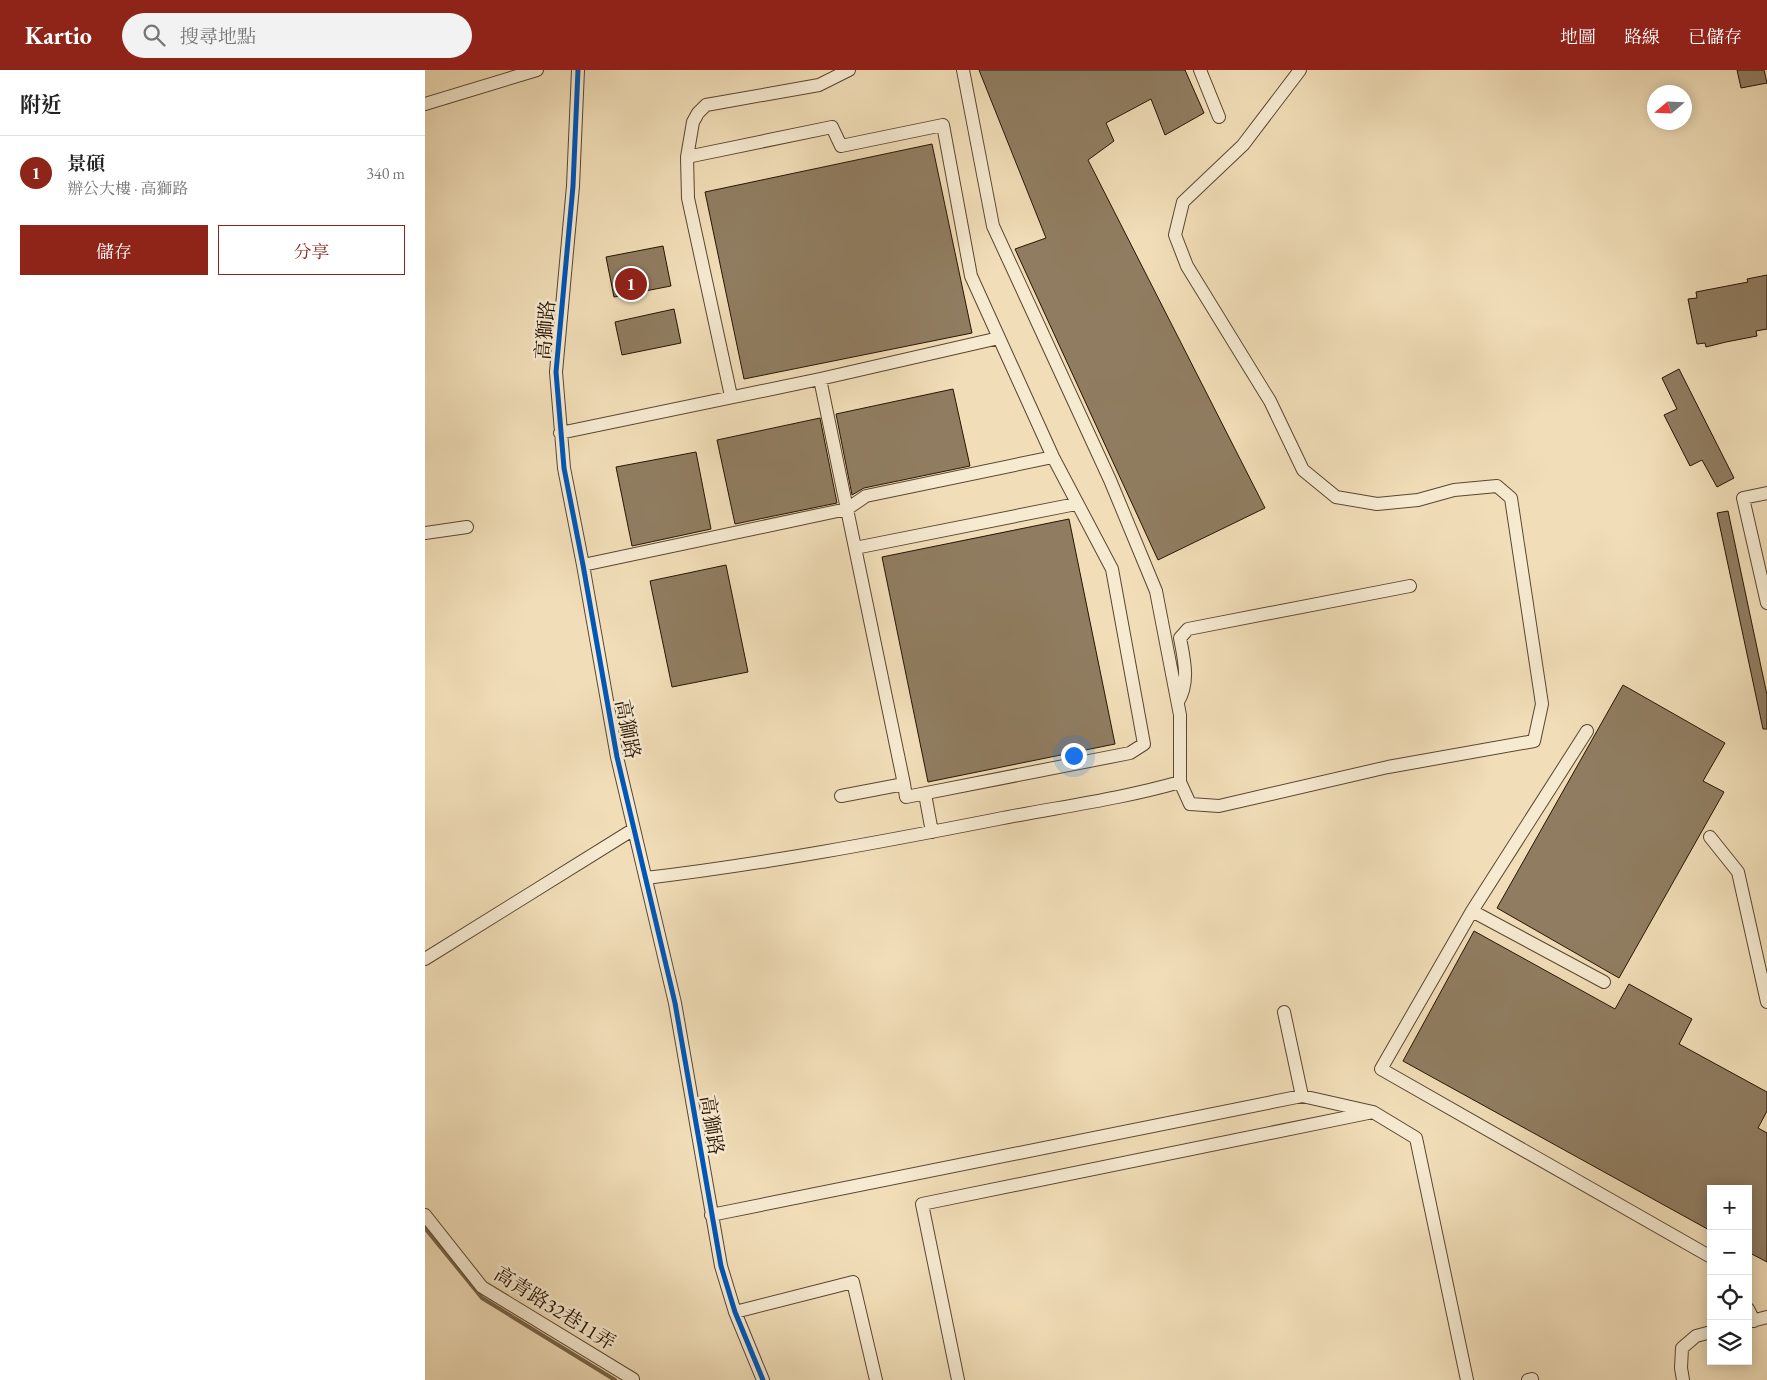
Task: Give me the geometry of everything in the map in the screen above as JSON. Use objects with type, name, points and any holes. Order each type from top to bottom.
[{"type":"street","points":[[425,104],[537,70]]},
{"type":"street","name":"高獅路","points":[[578,70],[573,186],[556,372],[564,468],[617,756],[675,1002],[721,1266],[735,1312],[763,1380]]},
{"type":"street","points":[[731,396],[688,198],[687,157],[693,122],[706,105],[819,84],[849,70]]},
{"type":"street","points":[[963,70],[993,226],[1110,480],[1155,591],[1180,714],[1180,782],[1190,804],[1219,806],[1389,767],[1533,741],[1542,704],[1511,498],[1497,486],[1454,490],[1418,500],[1377,504],[1336,497],[1303,470],[1270,400],[1221,324],[1187,266],[1175,235],[1183,202],[1243,145],[1294,73]]},
{"type":"street","points":[[1200,70],[1219,117]]},
{"type":"street","points":[[687,157],[832,126],[841,146],[943,125],[971,276],[1053,457],[1076,504],[1112,569],[1144,744],[1130,753],[906,797],[819,379]]},
{"type":"street","points":[[560,433],[819,379],[999,338]]},
{"type":"street","points":[[583,565],[847,509],[866,496],[1053,457]]},
{"type":"street","points":[[1767,493],[1743,498],[1767,603]]},
{"type":"street","points":[[855,548],[1076,504]]},
{"type":"street","points":[[425,533],[467,527]]},
{"type":"street","points":[[1178,702],[1185,690],[1185,660],[1180,638],[1188,629],[1411,586]]},
{"type":"street","points":[[1587,731],[1472,911],[1381,1069],[1707,1254]]},
{"type":"street","points":[[646,878],[722,869],[932,832],[1139,794],[1180,782]]},
{"type":"street","points":[[841,796],[904,784]]},
{"type":"street","points":[[925,794],[932,832]]},
{"type":"street","points":[[425,959],[634,829]]},
{"type":"street","points":[[1710,837],[1738,872],[1767,1002]]},
{"type":"street","points":[[1472,911],[1605,982]]},
{"type":"street","points":[[1284,1012],[1302,1096]]},
{"type":"street","points":[[711,1215],[1302,1096],[1373,1112],[1416,1138],[1467,1380]]},
{"type":"street","points":[[957,1380],[921,1204],[1373,1112]]},
{"type":"street","name":"高青路32巷11弄","points":[[425,1215],[482,1286],[633,1379]]},
{"type":"street","points":[[735,1312],[853,1282],[876,1380]]},
{"type":"street","points":[[1683,1380],[1681,1368],[1683,1348],[1696,1336],[1707,1333]]},
{"type":"building","points":[[979,70],[1185,70],[1204,113],[1165,135],[1151,99],[1106,123],[1114,141],[1088,160],[1265,508],[1158,560],[1015,249],[1046,238]]},
{"type":"building","points":[[1737,70],[1764,70],[1767,83],[1741,88]]},
{"type":"building","points":[[932,144],[972,333],[744,379],[705,192]]},
{"type":"building","points":[[663,246],[671,286],[614,297],[606,257]]},
{"type":"building","points":[[1767,275],[1767,329],[1756,331],[1757,336],[1706,347],[1705,343],[1697,344],[1688,299],[1697,298],[1696,292],[1748,282],[1747,279]]},
{"type":"building","points":[[674,309],[681,343],[622,355],[615,322]]},
{"type":"building","points":[[1679,369],[1734,478],[1717,487],[1702,460],[1690,466],[1664,415],[1677,409],[1662,378]]},
{"type":"building","points":[[953,389],[970,466],[864,488],[852,495],[836,414]]},
{"type":"building","points":[[820,418],[837,503],[735,524],[717,440]]},
{"type":"building","points":[[696,452],[711,529],[632,546],[616,467]]},
{"type":"building","points":[[1728,511],[1767,695],[1767,729],[1763,729],[1717,513]]},
{"type":"building","points":[[1069,519],[1115,744],[928,782],[882,557]]},
{"type":"building","points":[[726,565],[748,672],[672,687],[650,581]]},
{"type":"building","points":[[1623,685],[1725,743],[1703,781],[1724,792],[1619,978],[1497,908]]},
{"type":"building","points":[[1474,931],[1615,1009],[1629,984],[1692,1019],[1679,1044],[1767,1092],[1767,1111],[1758,1128],[1767,1133],[1767,1262],[1752,1254],[1752,1185],[1707,1185],[1707,1229],[1403,1061]]},
{"type":"waterway","points":[[425,1228],[482,1298],[615,1380]]},
{"type":"cycle path","points":[[578,70],[573,186],[556,372],[564,468],[617,757],[675,1003],[721,1266],[735,1312],[763,1380]]},
{"type":"place","name":"景碩","points":[[631,284]]}]
